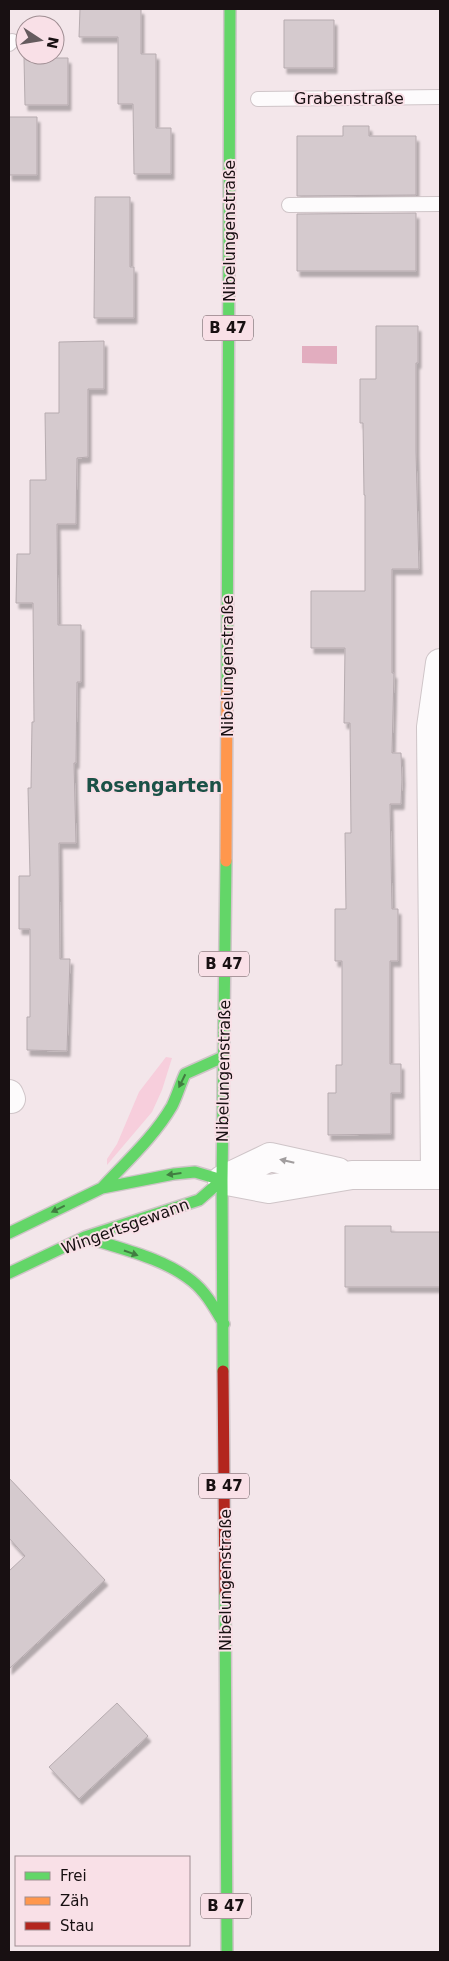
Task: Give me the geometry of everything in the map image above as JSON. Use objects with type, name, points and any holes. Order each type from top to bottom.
[{"type":"main road","name":"Nibelungenstraße","points":[[227,1952],[222,1180],[226,872],[230,9]]},
{"type":"main road","points":[[102,1188],[152,1133],[171,1107],[185,1074],[223,1057]]},
{"type":"main road","name":"Wingertsgewann","points":[[9,1234],[102,1188],[188,1173],[206,1174],[222,1180],[199,1200],[85,1237],[9,1274]]},
{"type":"main road","points":[[85,1237],[165,1265],[191,1280],[210,1302],[224,1324]]},
{"type":"street","points":[[222,1180],[269,1189],[352,1175],[438,1175],[431,727],[440,663]]},
{"type":"lane","name":"Grabenstraße","points":[[258,99],[440,97]]},
{"type":"lane","points":[[289,205],[440,204]]},
{"type":"shaded area","points":[[302,346],[337,346],[337,364],[302,363]]},
{"type":"shaded area","points":[[166,1057],[172,1058],[162,1090],[152,1112],[107,1165],[107,1159],[117,1144],[139,1092]]},
{"type":"building","points":[[80,9],[141,9],[141,54],[156,54],[156,128],[171,128],[171,174],[134,174],[133,104],[118,104],[118,37],[79,37]]},
{"type":"building","points":[[284,20],[334,20],[334,68],[284,68]]},
{"type":"building","points":[[65,58],[68,58],[68,105],[25,105],[24,65],[65,65]]},
{"type":"building","points":[[9,117],[37,117],[37,175],[9,175]]},
{"type":"building","points":[[343,126],[369,126],[369,136],[416,136],[416,195],[297,196],[297,136],[343,136]]},
{"type":"building","points":[[95,197],[130,197],[130,267],[134,267],[134,318],[94,318]]},
{"type":"building","points":[[416,213],[416,271],[297,271],[297,214]]},
{"type":"building","points":[[376,326],[418,326],[416,451],[419,569],[392,569],[392,673],[394,673],[392,753],[401,753],[402,779],[401,804],[390,804],[392,909],[398,909],[398,961],[390,961],[390,1064],[401,1064],[401,1093],[391,1093],[391,1134],[328,1135],[328,1093],[336,1093],[336,1065],[342,1065],[342,961],[335,961],[335,909],[346,909],[345,833],[351,833],[350,723],[344,723],[345,648],[311,648],[311,591],[365,591],[365,495],[363,423],[360,423],[360,379],[376,379]]},
{"type":"building","points":[[104,341],[104,389],[88,389],[88,457],[77,458],[76,524],[57,524],[58,625],[81,625],[81,682],[77,682],[76,763],[74,763],[76,843],[59,843],[60,959],[70,959],[67,1051],[27,1050],[27,1017],[30,1017],[30,929],[19,929],[19,876],[30,876],[28,788],[31,788],[32,722],[34,722],[33,603],[16,603],[17,554],[30,554],[30,480],[46,480],[45,413],[59,413],[59,342]]},
{"type":"building","points":[[345,1226],[391,1226],[391,1232],[440,1232],[440,1287],[345,1287]]},
{"type":"building","points":[[9,1478],[105,1580],[9,1669],[9,1571],[25,1556],[9,1538]]},
{"type":"building","points":[[117,1703],[148,1736],[79,1799],[49,1767]]},
{"type":"traffic: fast","points":[[227,690],[230,9]]},
{"type":"traffic: fast","points":[[223,1371],[222,1180],[226,861]]},
{"type":"traffic: fast","points":[[102,1188],[157,1128],[172,1106],[185,1074],[223,1057]]},
{"type":"traffic: fast","points":[[9,1233],[102,1188],[174,1174],[195,1172],[222,1180],[199,1200],[85,1237],[9,1273]]},
{"type":"traffic: fast","points":[[85,1237],[140,1254],[180,1273],[202,1290],[224,1324]]},
{"type":"traffic: fast","points":[[225,1593],[227,1952]]},
{"type":"traffic: slow","points":[[226,861],[227,690]]},
{"type":"traffic: jam","points":[[223,1371],[225,1593]]},
{"type":"district","name":"Rosengarten","points":[[154,785]]}]
